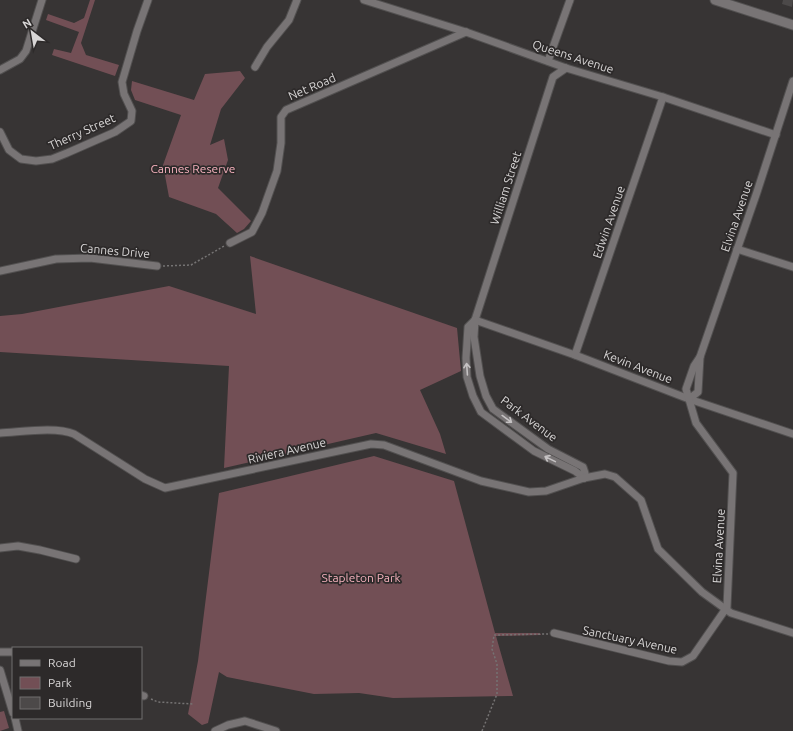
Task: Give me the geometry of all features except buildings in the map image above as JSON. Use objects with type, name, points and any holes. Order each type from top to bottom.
[{"type":"street","points":[[0,70],[20,59],[26,51],[42,0]]},
{"type":"street","name":"Therry Street","points":[[0,132],[9,150],[21,159],[36,161],[52,159],[67,153],[115,132],[131,121],[132,111],[124,94],[122,82],[148,0]]},
{"type":"street","points":[[255,67],[267,47],[289,20],[297,0]]},
{"type":"street","name":"Queens Avenue","points":[[364,0],[466,32],[566,68],[663,97],[776,135]]},
{"type":"street","points":[[548,61],[570,0]]},
{"type":"street","points":[[715,0],[793,25]]},
{"type":"street","name":"Net Road","points":[[230,243],[252,232],[262,213],[277,170],[281,143],[281,117],[286,110],[466,32]]},
{"type":"street","name":"William Street","points":[[475,320],[553,77],[566,68]]},
{"type":"street","name":"Elvina Avenue","points":[[725,610],[727,607],[733,473],[696,423],[689,399],[698,392],[700,357],[793,81]]},
{"type":"street","name":"Edwin Avenue","points":[[575,355],[663,97]]},
{"type":"street","points":[[737,249],[793,267]]},
{"type":"street","name":"Cannes Drive","points":[[0,271],[56,259],[90,258],[157,266]]},
{"type":"street","name":"Kevin Avenue","points":[[475,320],[575,355],[689,399],[793,434]]},
{"type":"street","name":"Park Avenue","points":[[475,320],[468,327],[466,358],[467,377],[473,396],[481,412],[534,451],[575,471],[584,478]]},
{"type":"street","name":"Park Avenue","points":[[475,320],[474,337],[480,376],[486,396],[493,409],[548,448],[583,467],[585,473],[584,478]]},
{"type":"street","name":"Riviera Avenue","points":[[0,433],[57,430],[67,431],[145,479],[166,488],[371,444],[384,444],[481,481],[529,492],[546,491],[584,478]]},
{"type":"street","points":[[584,478],[605,474],[615,477],[641,500],[658,549],[702,592],[725,610],[793,633]]},
{"type":"street","points":[[0,548],[18,546],[76,559]]},
{"type":"street","name":"Sanctuary Avenue","points":[[554,633],[669,661],[682,662],[693,656],[725,610]]},
{"type":"street","points":[[0,652],[12,652]]},
{"type":"street","points":[[0,670],[12,710]]},
{"type":"street","points":[[15,719],[18,731]]},
{"type":"street","points":[[215,731],[228,725],[245,721],[276,731]]},
{"type":"path","points":[[157,266],[191,265],[230,243]]},
{"type":"path","points":[[482,731],[498,694],[497,664],[492,649],[494,635],[554,633]]},
{"type":"path","points":[[142,695],[158,702],[193,704]]},
{"type":"green space","points":[[90,0],[95,0],[81,43],[86,55],[119,65],[115,76],[52,55],[54,49],[71,53],[79,32],[46,20],[48,14],[74,23],[84,18]]},
{"type":"green space","name":"Cannes Reserve","points":[[240,71],[245,78],[221,109],[210,145],[224,139],[228,160],[218,188],[251,221],[244,229],[237,233],[216,214],[169,197],[163,165],[181,115],[135,100],[131,90],[132,81],[194,100],[205,74]]},
{"type":"green space","points":[[250,256],[457,328],[461,371],[420,390],[440,434],[446,454],[376,433],[224,468],[229,366],[0,352],[0,316],[22,314],[169,286],[256,314]]},
{"type":"green space","name":"Stapleton Park","points":[[374,456],[454,481],[495,633],[540,633],[541,635],[496,636],[513,696],[393,698],[359,693],[314,694],[227,677],[219,672],[208,723],[202,725],[188,714],[198,661],[219,493]]},
{"type":"green space","points":[[4,711],[9,728],[0,731],[0,712]]}]
